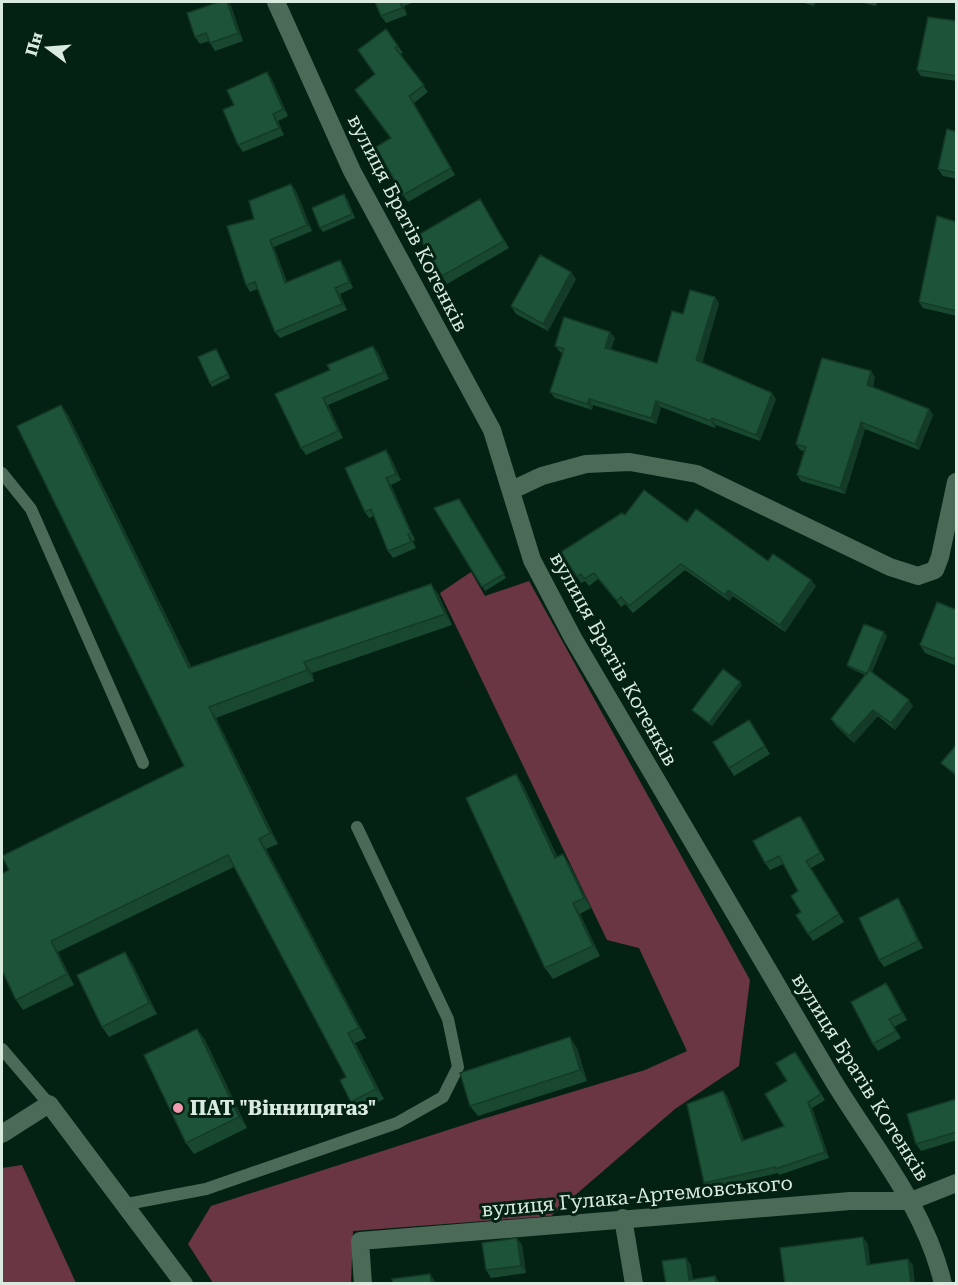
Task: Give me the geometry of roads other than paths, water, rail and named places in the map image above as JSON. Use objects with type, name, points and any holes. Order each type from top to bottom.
[{"type":"street","name":"вулиця Братів Котенків","points":[[276,2],[352,171],[492,430],[532,560],[573,638],[850,1108],[911,1201],[939,1263],[944,1284]]},
{"type":"street","points":[[512,490],[542,476],[586,464],[630,462],[697,474],[890,567],[918,576],[935,570],[957,482]]},
{"type":"street","points":[[2,1134],[49,1104],[127,1204],[184,1284]]},
{"type":"street","name":"вулиця Гулака-Артемовського","points":[[363,1284],[360,1241],[850,1201],[911,1201],[957,1183]]},
{"type":"street","points":[[623,1218],[634,1284]]},
{"type":"lane","points":[[2,473],[31,509],[143,763]]},
{"type":"lane","points":[[127,1204],[217,1185],[397,1123],[443,1097],[458,1067],[448,1019],[357,827]]},
{"type":"lane","points":[[2,1049],[49,1104]]},
{"type":"place","name":"ПАТ \"Вінницягаз\"","points":[[178,1108]]}]
